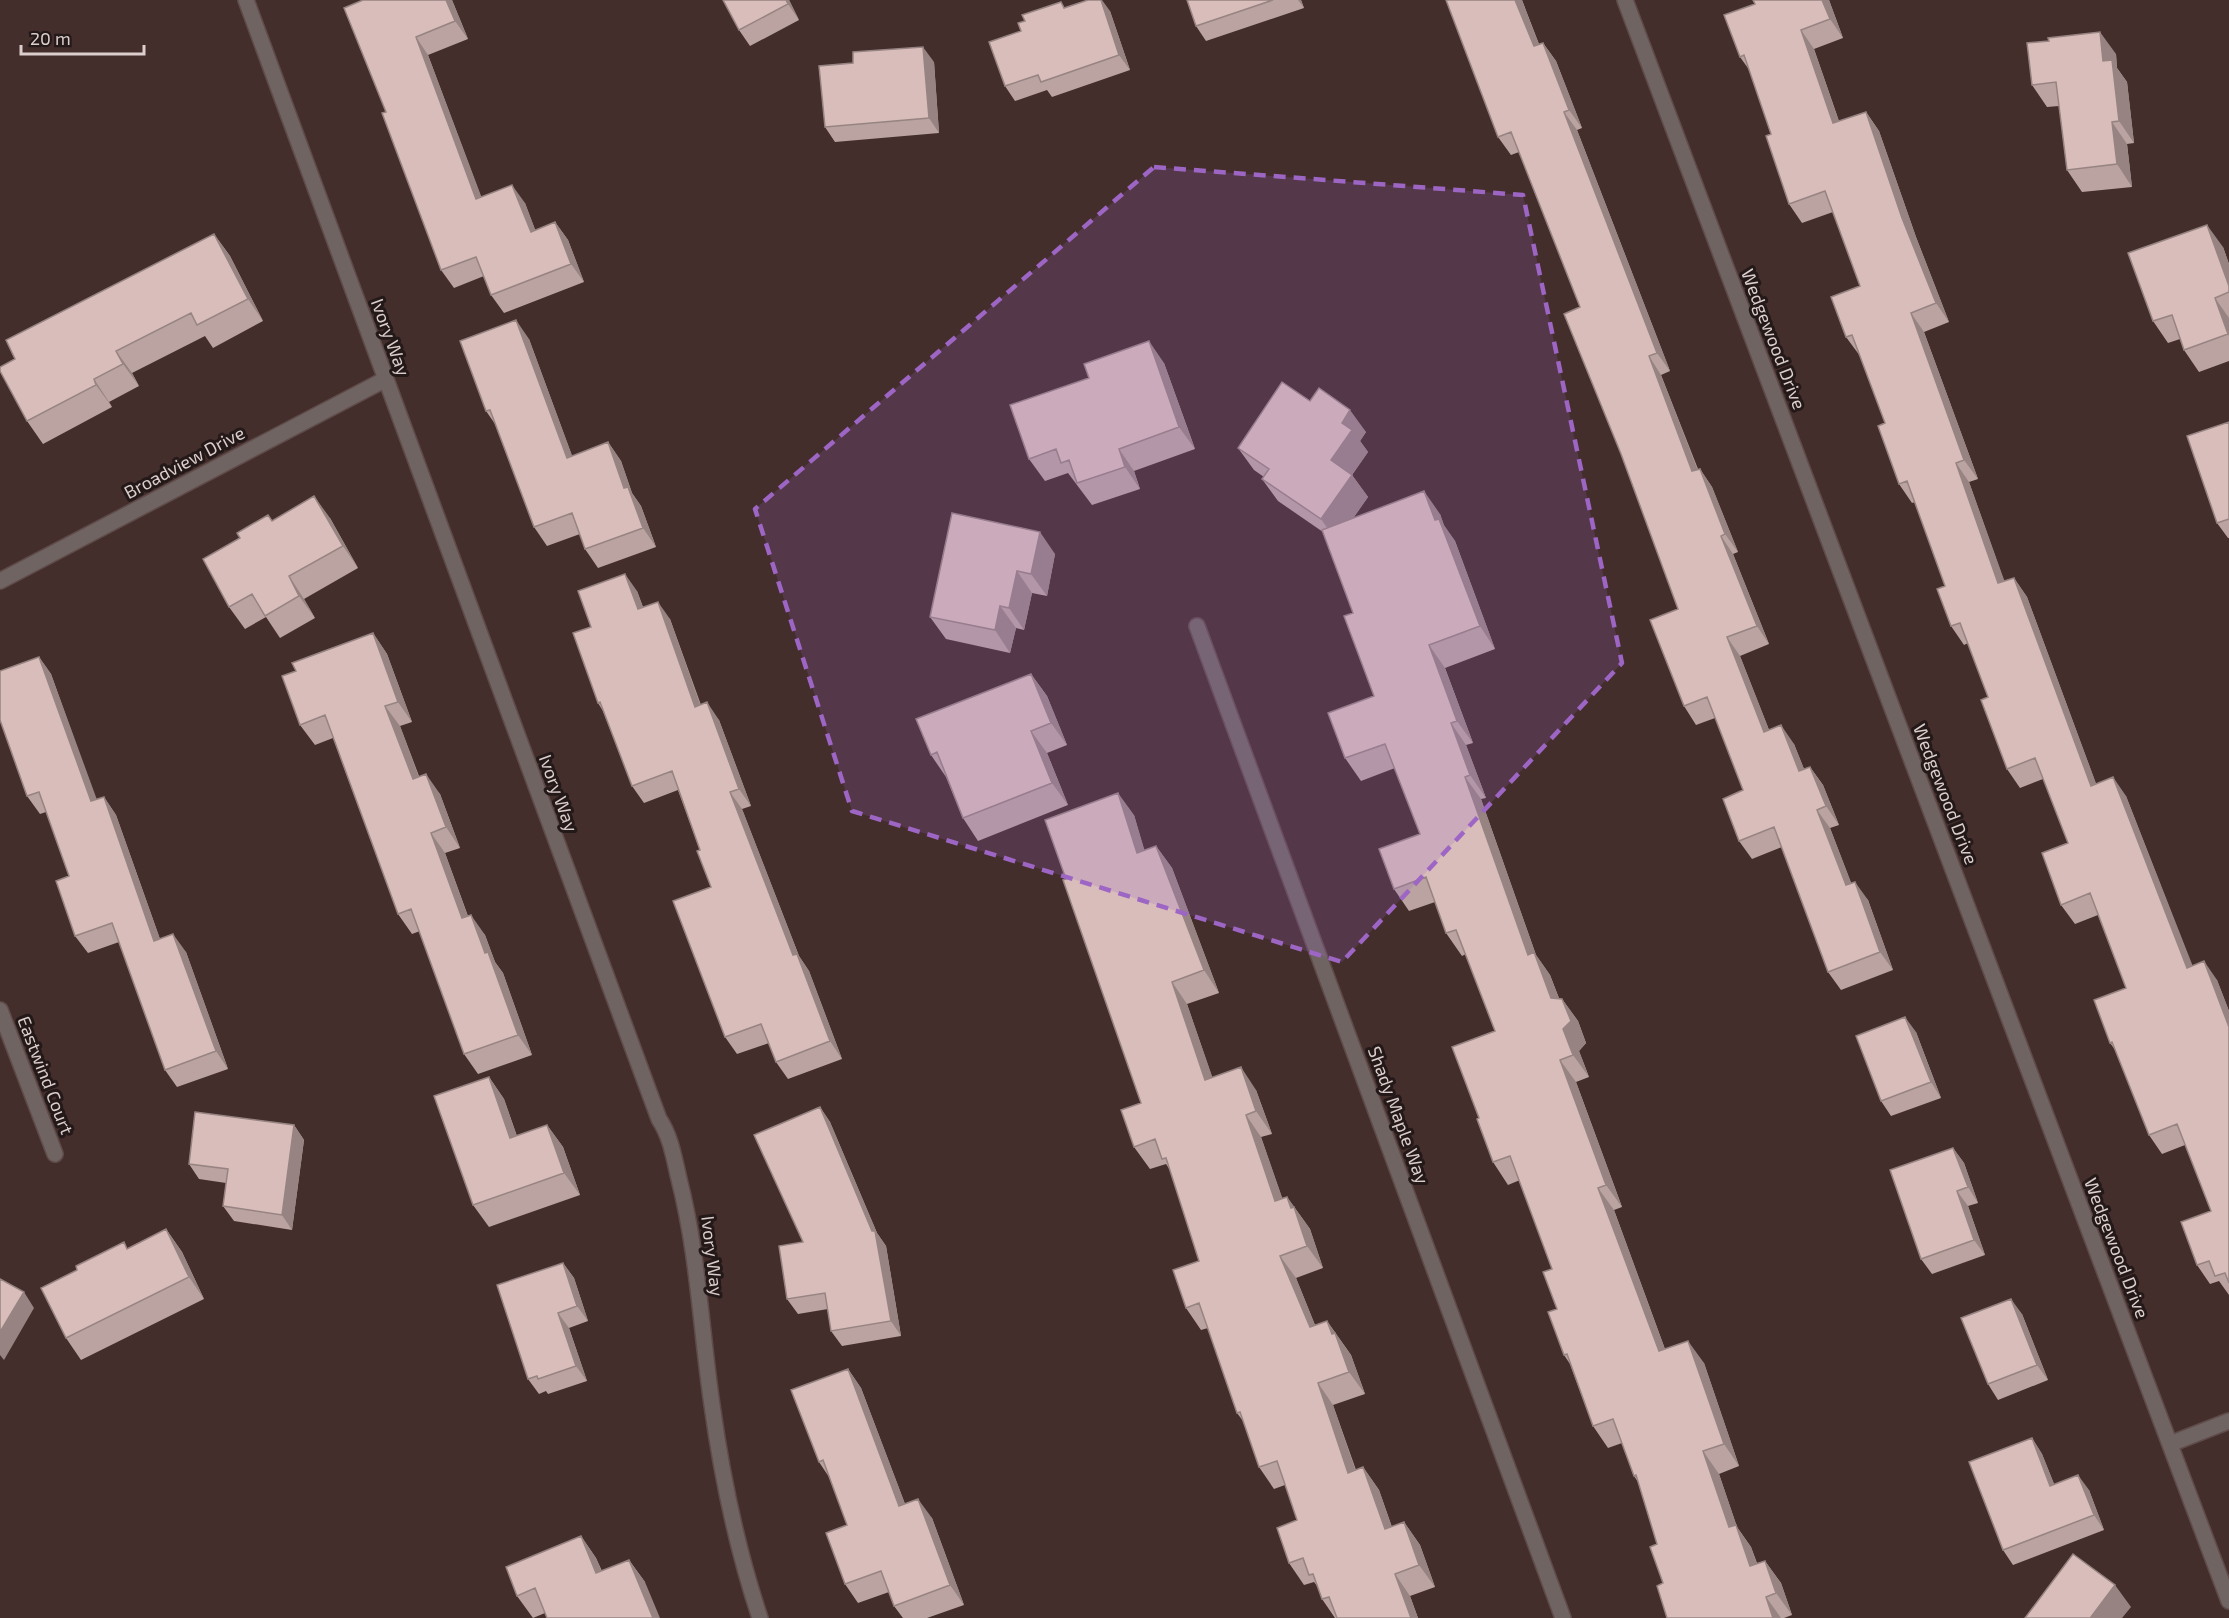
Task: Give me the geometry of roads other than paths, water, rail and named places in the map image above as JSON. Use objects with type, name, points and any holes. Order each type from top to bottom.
[{"type":"street","name":"Ivory Way","points":[[246,0],[655,1108],[672,1148],[689,1220],[712,1405],[728,1503],[735,1522],[747,1580],[760,1618]]},
{"type":"street","name":"Wedgewood Drive","points":[[1625,0],[2229,1602]]},
{"type":"street","name":"Broadview Drive","points":[[0,580],[386,379]]},
{"type":"street","name":"Shady Maple Way","points":[[1197,626],[1563,1618]]},
{"type":"street","name":"Eastwind Court","points":[[0,1010],[55,1154]]},
{"type":"street","points":[[2170,1444],[2229,1422]]}]
